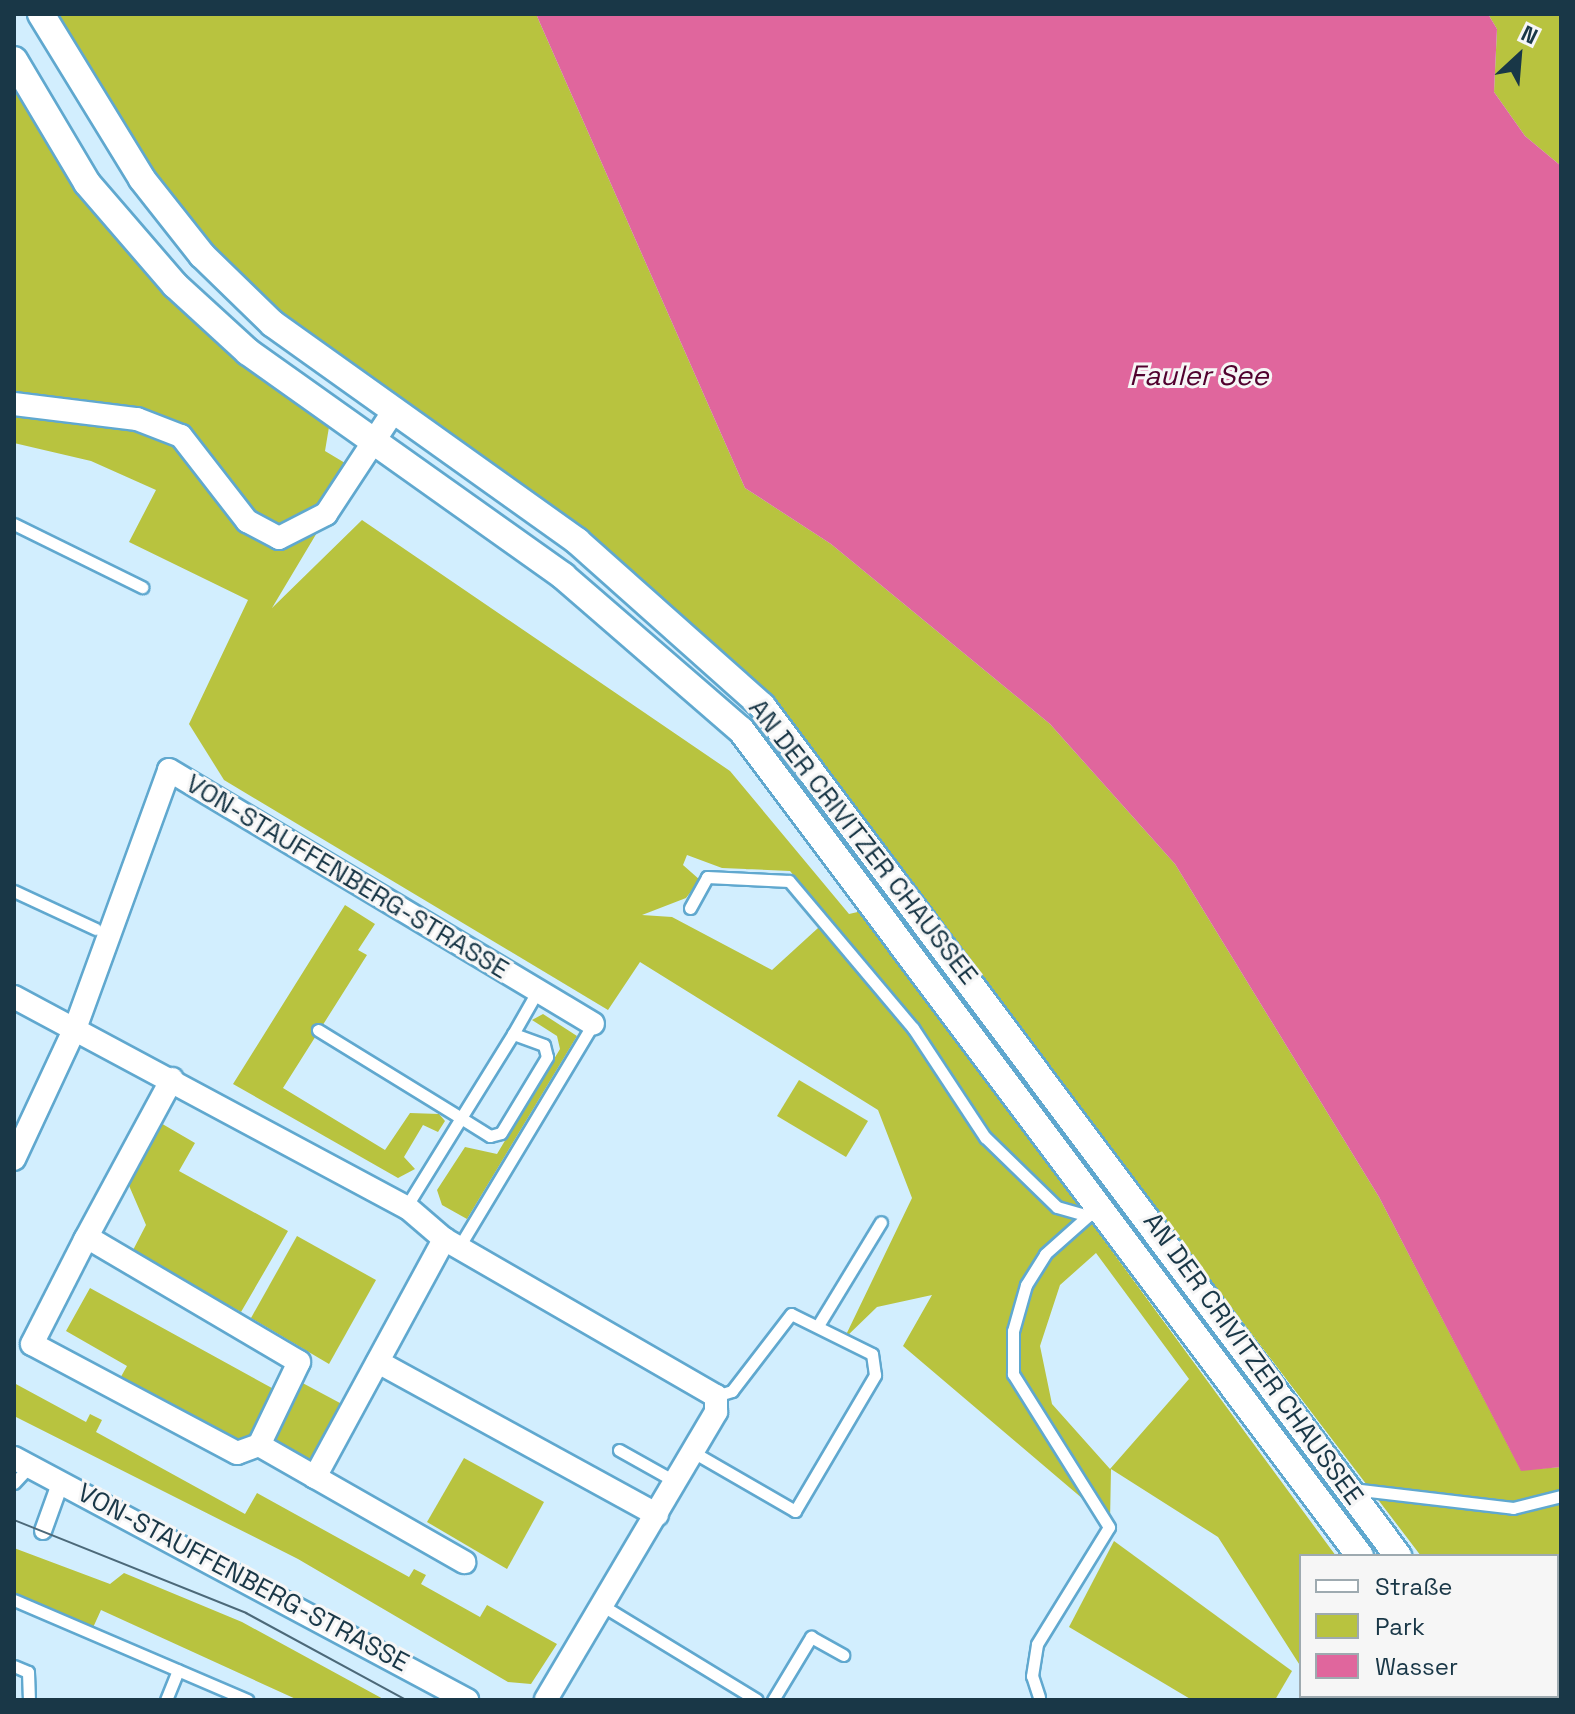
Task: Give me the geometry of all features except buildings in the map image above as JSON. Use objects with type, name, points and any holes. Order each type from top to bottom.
[{"type":"street","name":"AN DER CRIVITZER CHAUSSEE","points":[[41,14],[85,96],[202,255],[273,324],[391,415],[577,541],[762,706],[1396,1554]]},
{"type":"street","name":"AN DER CRIVITZER CHAUSSEE","points":[[14,60],[87,183],[175,285],[248,352],[563,576],[741,730],[1095,1210],[1358,1554]]},
{"type":"street","points":[[14,404],[137,419],[181,436],[247,521],[279,538],[326,514],[391,415]]},
{"type":"street","name":"VON-STAUFFENBERG-STRASSE","points":[[14,1159],[76,1026],[169,770],[593,1024]]},
{"type":"street","points":[[14,997],[76,1026],[406,1207],[452,1243],[716,1396],[716,1412],[546,1700]]},
{"type":"street","points":[[87,1237],[299,1362],[259,1445],[237,1453],[32,1344],[87,1237],[172,1079]]},
{"type":"street","points":[[315,1477],[378,1362],[452,1243]]},
{"type":"street","points":[[378,1362],[657,1515]]},
{"type":"street","points":[[259,1445],[464,1562]]},
{"type":"street","name":"VON-STAUFFENBERG-STRASSE","points":[[22,1462],[467,1700]]},
{"type":"street","name":"VON-STAUFFENBERG-STRASSE","points":[[43,1531],[61,1481]]},
{"type":"lane","points":[[14,524],[142,587]]},
{"type":"lane","points":[[690,908],[707,877],[789,881],[913,1028],[985,1137],[1057,1207],[1095,1210]]},
{"type":"lane","points":[[14,891],[96,929]]},
{"type":"lane","points":[[406,1207],[537,992]]},
{"type":"lane","points":[[452,1243],[593,1024]]},
{"type":"lane","points":[[318,1030],[490,1136],[501,1133],[547,1057],[544,1045],[513,1034]]},
{"type":"lane","points":[[1039,1697],[1032,1676],[1037,1644],[1109,1527],[1013,1374],[1013,1331],[1026,1285],[1045,1254],[1095,1210]]},
{"type":"lane","points":[[819,1324],[881,1222]]},
{"type":"lane","points":[[693,1452],[795,1511],[875,1375],[872,1354],[819,1324],[791,1314],[732,1391],[716,1396]]},
{"type":"lane","points":[[619,1450],[676,1482]]},
{"type":"lane","points":[[14,1483],[22,1462]]},
{"type":"lane","points":[[1347,1489],[1513,1508],[1561,1496]]},
{"type":"lane","points":[[14,1600],[247,1700]]},
{"type":"lane","points":[[603,1606],[757,1700]]},
{"type":"lane","points":[[773,1700],[811,1637],[843,1655]]},
{"type":"lane","points":[[14,1666],[28,1672],[29,1700]]},
{"type":"lane","points":[[166,1700],[178,1670]]},
{"type":"green space","points":[[58,14],[536,14],[745,488],[831,544],[1050,724],[1175,864],[1379,1197],[1521,1470],[1561,1467],[1561,1700],[1544,1698],[1559,1698],[1559,1554],[1419,1554],[806,749],[762,706],[202,255]]},
{"type":"green space","points":[[1488,14],[1561,14],[1561,166],[1525,136],[1494,92],[1497,29]]},
{"type":"green space","points":[[14,60],[175,285],[331,415],[325,451],[355,469],[272,608],[362,520],[730,771],[849,914],[862,911],[1335,1554],[1299,1554],[1299,1664],[1218,1537],[1111,1469],[1110,1522],[903,1346],[932,1295],[877,1307],[844,1339],[912,1198],[878,1110],[640,962],[608,1010],[224,780],[189,724],[248,600],[129,542],[156,490],[91,461],[14,443]],"holes":[[[687,855],[722,868],[790,871],[829,918],[772,970],[672,917],[642,915],[686,898],[700,880],[683,865]],[[1096,1253],[1189,1379],[1110,1469],[1052,1404],[1040,1346],[1060,1285]]]},
{"type":"green space","points":[[345,905],[375,924],[358,950],[367,955],[283,1088],[385,1150],[410,1113],[439,1114],[445,1121],[438,1132],[423,1125],[404,1157],[415,1169],[398,1178],[233,1084]]},
{"type":"green space","points":[[543,1014],[577,1036],[467,1219],[442,1205],[437,1190],[465,1147],[497,1154],[560,1049],[557,1036],[532,1020]]},
{"type":"green space","points":[[799,1080],[868,1121],[846,1157],[777,1116]]},
{"type":"green space","points":[[159,1122],[195,1143],[179,1171],[288,1231],[241,1312],[132,1252],[146,1225],[127,1181]]},
{"type":"green space","points":[[297,1236],[376,1280],[329,1364],[251,1318]]},
{"type":"green space","points":[[90,1288],[281,1393],[254,1440],[237,1446],[118,1382],[127,1366],[66,1331]]},
{"type":"green space","points":[[297,1380],[353,1410],[315,1477],[259,1445]]},
{"type":"green space","points":[[14,1383],[86,1422],[90,1414],[102,1420],[96,1432],[245,1514],[257,1493],[409,1577],[414,1569],[426,1575],[421,1584],[480,1617],[487,1605],[557,1644],[531,1684],[508,1682],[298,1559],[14,1416]]},
{"type":"green space","points":[[464,1458],[544,1502],[507,1569],[427,1522]]},
{"type":"green space","points":[[1114,1541],[1292,1671],[1275,1700],[1192,1700],[1069,1627]]},
{"type":"green space","points":[[14,1548],[110,1584],[124,1573],[242,1622],[385,1700],[298,1700],[101,1610],[91,1632],[14,1600]]},
{"type":"water","name":"Fauler See","points":[[536,14],[1488,14],[1497,29],[1494,92],[1525,136],[1561,166],[1561,1467],[1521,1471],[1379,1197],[1175,864],[1050,724],[831,544],[745,488]]},
{"type":"tram line","points":[[14,1520],[246,1613],[406,1700]]}]
